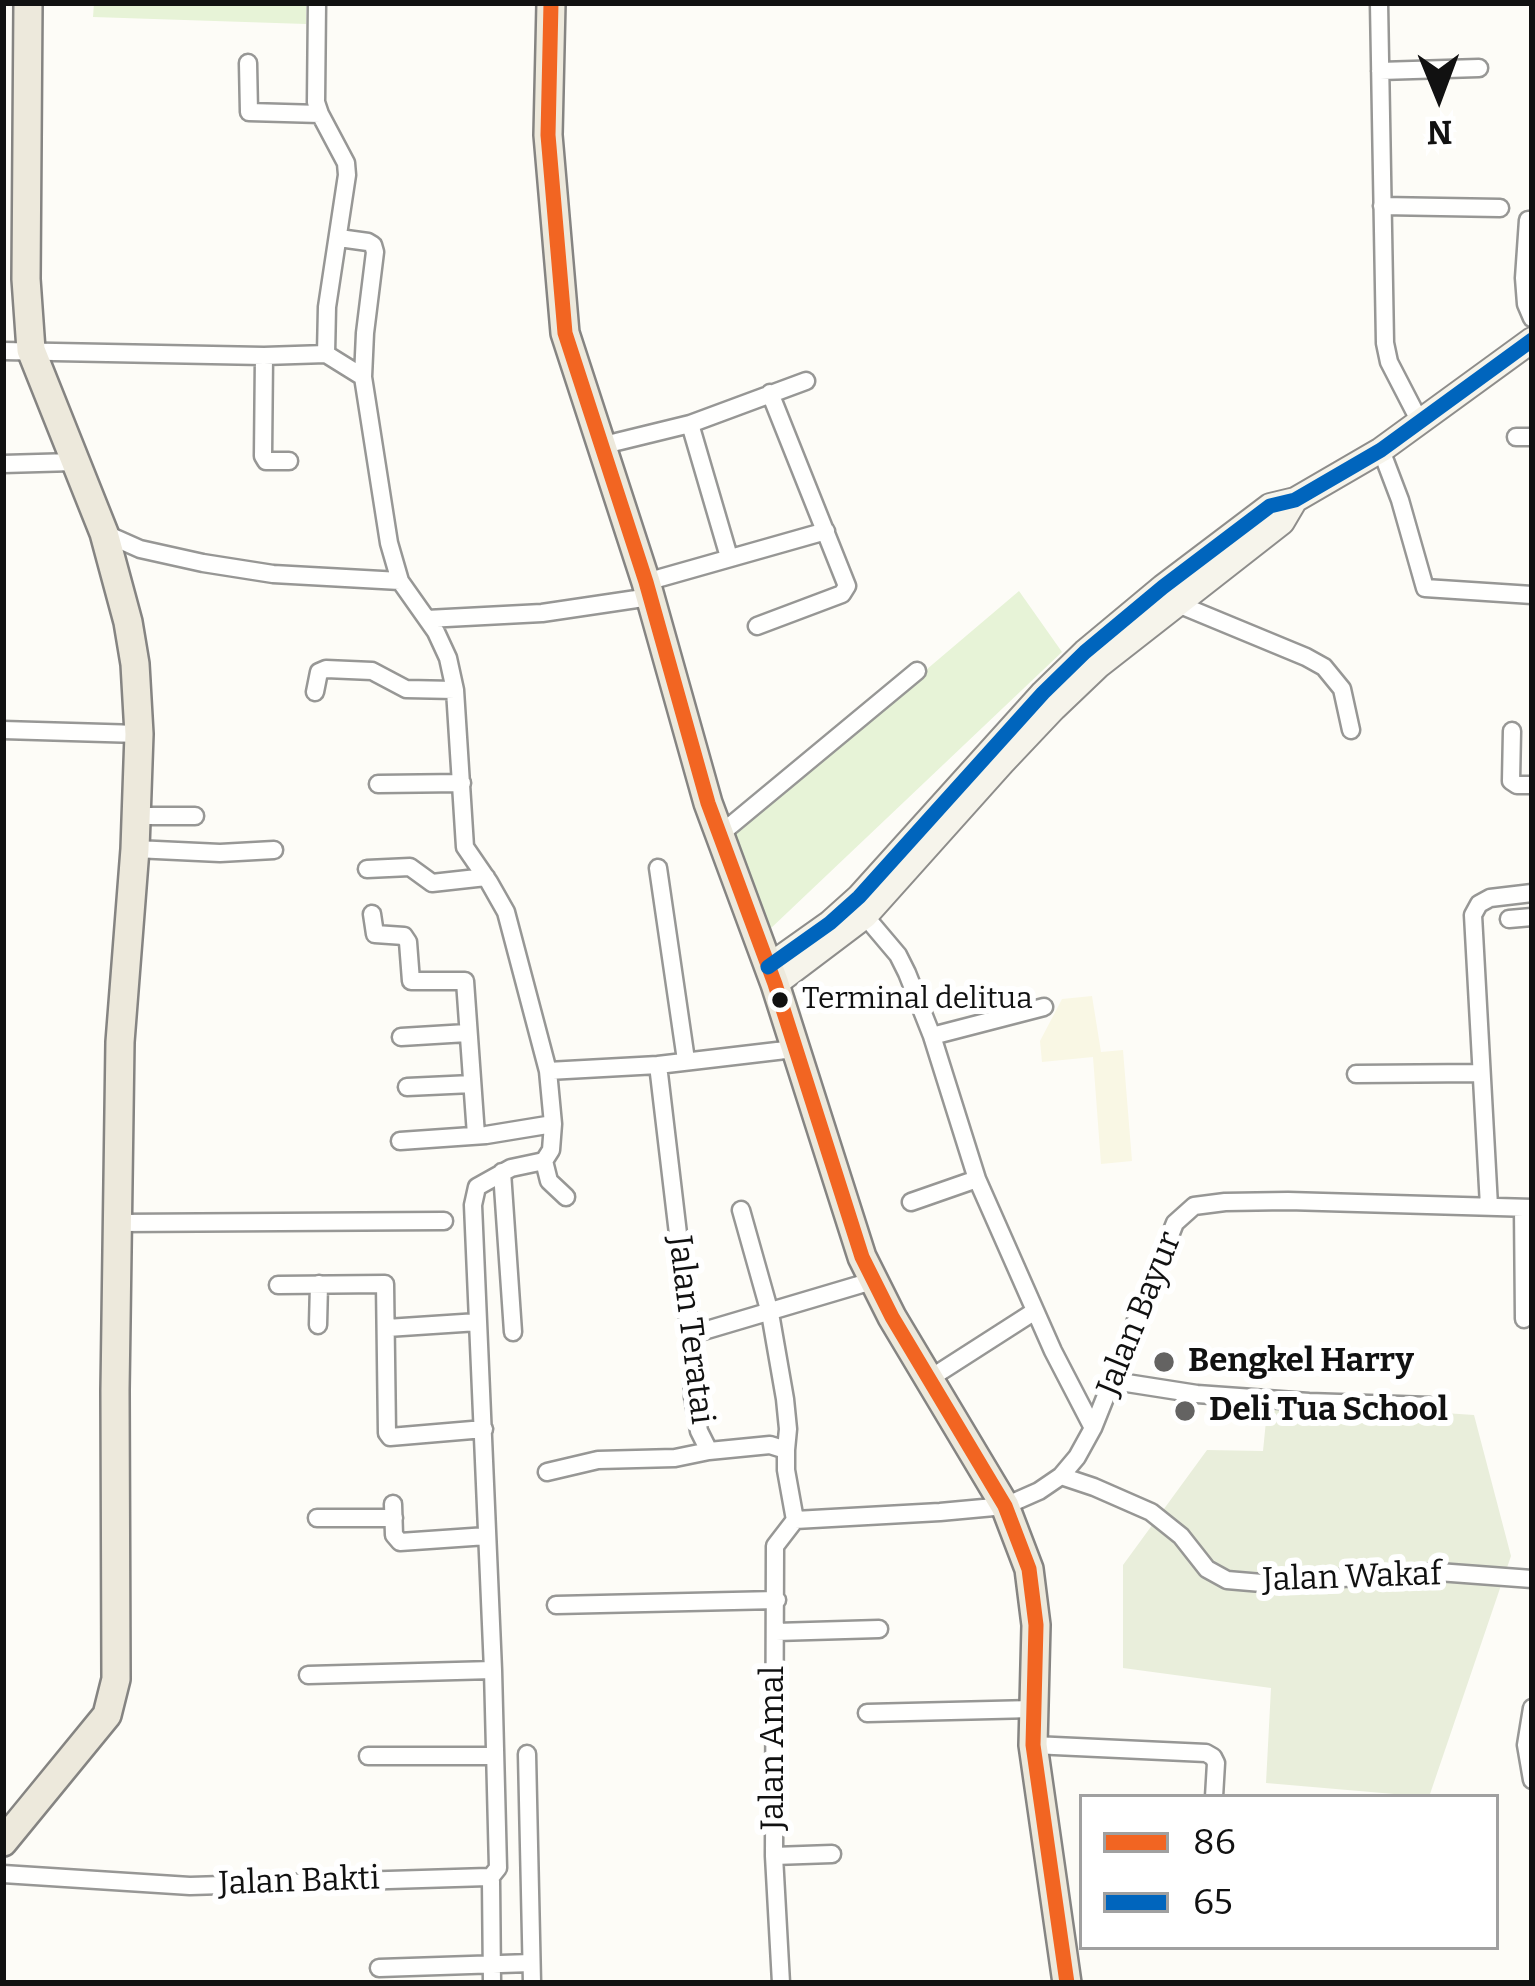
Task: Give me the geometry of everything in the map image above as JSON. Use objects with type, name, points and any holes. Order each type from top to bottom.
[{"type":"main road","points":[[3,1843],[106,1715],[113,1698],[118,1656],[115,1390],[120,1042],[139,734],[131,643],[104,533],[91,496],[17,351],[26,279],[28,3]]},
{"type":"main road","points":[[551,3],[548,135],[565,333],[648,589],[718,836],[771,975],[872,1281],[1005,1506],[1029,1569],[1035,1605],[1033,1745],[1067,1983]]},
{"type":"main road","points":[[771,975],[859,897],[1085,652],[1270,506],[1295,500],[1381,450],[1532,340]]},
{"type":"main road","points":[[771,975],[865,916],[1054,708],[1098,666],[1282,522],[1295,500]]},
{"type":"street","points":[[317,3],[314,86],[320,114],[346,163],[347,176],[327,307],[326,354]]},
{"type":"street","points":[[1379,3],[1384,344],[1419,420]]},
{"type":"street","points":[[248,63],[249,112],[320,114]]},
{"type":"street","points":[[1380,71],[1479,68]]},
{"type":"street","points":[[1382,206],[1500,208]]},
{"type":"street","points":[[1528,220],[1524,278],[1532,318]]},
{"type":"street","points":[[339,238],[374,245],[363,377],[389,543],[400,581],[448,658],[455,691],[465,847],[506,912],[515,943],[548,1071],[553,1124],[551,1150],[544,1162],[549,1181],[566,1197]]},
{"type":"street","points":[[17,351],[326,354],[363,377]]},
{"type":"street","points":[[264,356],[263,456],[266,461],[289,460]]},
{"type":"street","points":[[600,446],[691,424],[806,381]]},
{"type":"street","points":[[757,626],[842,594],[847,582],[770,393]]},
{"type":"street","points":[[691,424],[729,557]]},
{"type":"street","points":[[1381,450],[1425,588],[1532,595]]},
{"type":"street","points":[[3,464],[74,462]]},
{"type":"street","points":[[427,619],[542,614],[648,589],[729,557],[826,531]]},
{"type":"street","points":[[104,533],[140,549],[203,563],[273,574],[400,581]]},
{"type":"street","points":[[1178,604],[1324,668],[1342,689],[1351,730]]},
{"type":"street","points":[[315,692],[319,672],[326,668],[372,670],[406,689],[455,691]]},
{"type":"street","points":[[718,836],[917,671]]},
{"type":"street","points":[[3,730],[139,734]]},
{"type":"street","points":[[1512,731],[1511,781],[1532,785]]},
{"type":"street","points":[[377,784],[462,783]]},
{"type":"street","points":[[135,816],[195,816]]},
{"type":"street","points":[[135,849],[274,850]]},
{"type":"street","points":[[367,869],[405,866],[432,883],[486,877]]},
{"type":"street","points":[[658,868],[686,1060]]},
{"type":"street","points":[[1489,1206],[1473,915],[1478,904],[1490,898],[1532,893]]},
{"type":"street","points":[[373,914],[375,934],[404,936],[408,942],[411,981],[465,981],[476,1135]]},
{"type":"street","points":[[865,916],[898,956],[932,1036],[976,1179],[1094,1428]]},
{"type":"street","points":[[1509,919],[1532,917]]},
{"type":"street","points":[[492,945],[515,943]]},
{"type":"street","points":[[932,1036],[1044,1007]]},
{"type":"street","points":[[401,1037],[467,1033]]},
{"type":"street","points":[[548,1071],[658,1065],[794,1048]]},
{"type":"street","name":"Jalan Teratai","points":[[658,1065],[695,1416],[709,1451],[770,1445],[786,1450]]},
{"type":"street","points":[[1356,1074],[1479,1073]]},
{"type":"street","points":[[407,1087],[472,1084]]},
{"type":"street","points":[[400,1141],[553,1124]]},
{"type":"street","points":[[492,1983],[493,1670],[473,1198],[477,1187],[502,1172],[544,1162]]},
{"type":"street","points":[[502,1172],[513,1332]]},
{"type":"street","points":[[911,1202],[976,1179]]},
{"type":"street","name":"Jalan Bayur","points":[[1005,1506],[1039,1491],[1077,1457],[1114,1381],[1174,1223],[1194,1206],[1288,1201],[1527,1208]]},
{"type":"street","points":[[1525,1318],[1527,1208]]},
{"type":"street","points":[[740,1210],[770,1313],[785,1399],[785,1470],[795,1520],[1005,1506]]},
{"type":"street","points":[[118,1223],[444,1221]]},
{"type":"street","points":[[690,1335],[872,1281]]},
{"type":"street","points":[[318,1325],[319,1284]]},
{"type":"street","points":[[278,1285],[385,1284],[389,1437],[484,1429]]},
{"type":"street","points":[[929,1379],[1035,1311]]},
{"type":"street","points":[[387,1328],[478,1322]]},
{"type":"street","points":[[1114,1381],[1197,1394],[1430,1406]]},
{"type":"street","points":[[547,1472],[598,1460],[674,1458],[709,1451]]},
{"type":"street","name":"Jalan Wakaf","points":[[1061,1476],[1150,1512],[1181,1536],[1207,1569],[1227,1580],[1262,1583],[1438,1572],[1532,1579]]},
{"type":"street","points":[[317,1518],[393,1511],[394,1535],[400,1542],[488,1536]]},
{"type":"street","name":"Jalan Amal","points":[[782,1983],[774,1856],[776,1546],[795,1520]]},
{"type":"street","points":[[556,1605],[777,1600]]},
{"type":"street","points":[[776,1632],[880,1629]]},
{"type":"street","points":[[308,1675],[493,1670]]},
{"type":"street","points":[[867,1713],[1033,1708]]},
{"type":"street","points":[[1532,1708],[1526,1745],[1532,1780]]},
{"type":"street","points":[[1033,1745],[1206,1753],[1216,1763],[1214,1794]]},
{"type":"street","points":[[527,1754],[532,1983]]},
{"type":"street","points":[[368,1756],[495,1756]]},
{"type":"street","points":[[774,1856],[832,1855]]},
{"type":"street","name":"Jalan Bakti","points":[[3,1874],[190,1886],[530,1868]]},
{"type":"street","points":[[380,1968],[532,1963]]},
{"type":"shaded area","points":[[1092,996],[1101,1052],[1123,1050],[1132,1161],[1101,1164],[1093,1057],[1042,1062],[1040,1041],[1062,999]]},
{"type":"green space","points":[[94,3],[306,3],[306,24],[93,17]]},
{"type":"green space","points":[[1019,591],[1062,652],[769,930],[728,838]]},
{"type":"green space","points":[[1268,1401],[1474,1415],[1511,1556],[1430,1794],[1266,1783],[1271,1688],[1123,1668],[1123,1565],[1207,1450],[1263,1451]]},
{"type":"transit line","name":"86","points":[[551,3],[548,135],[565,333],[646,582],[708,803],[775,984],[862,1257],[892,1317],[1005,1506],[1029,1569],[1036,1625],[1033,1745],[1067,1983]]},
{"type":"transit line","name":"65","points":[[768,967],[859,897],[1043,693],[1163,587],[1270,506],[1295,500],[1381,450],[1532,340]]},
{"type":"place","name":"Terminal delitua","points":[[780,1000]]},
{"type":"place","name":"Bengkel Harry","points":[[1164,1362]]},
{"type":"place","name":"Deli Tua School","points":[[1185,1411]]}]
